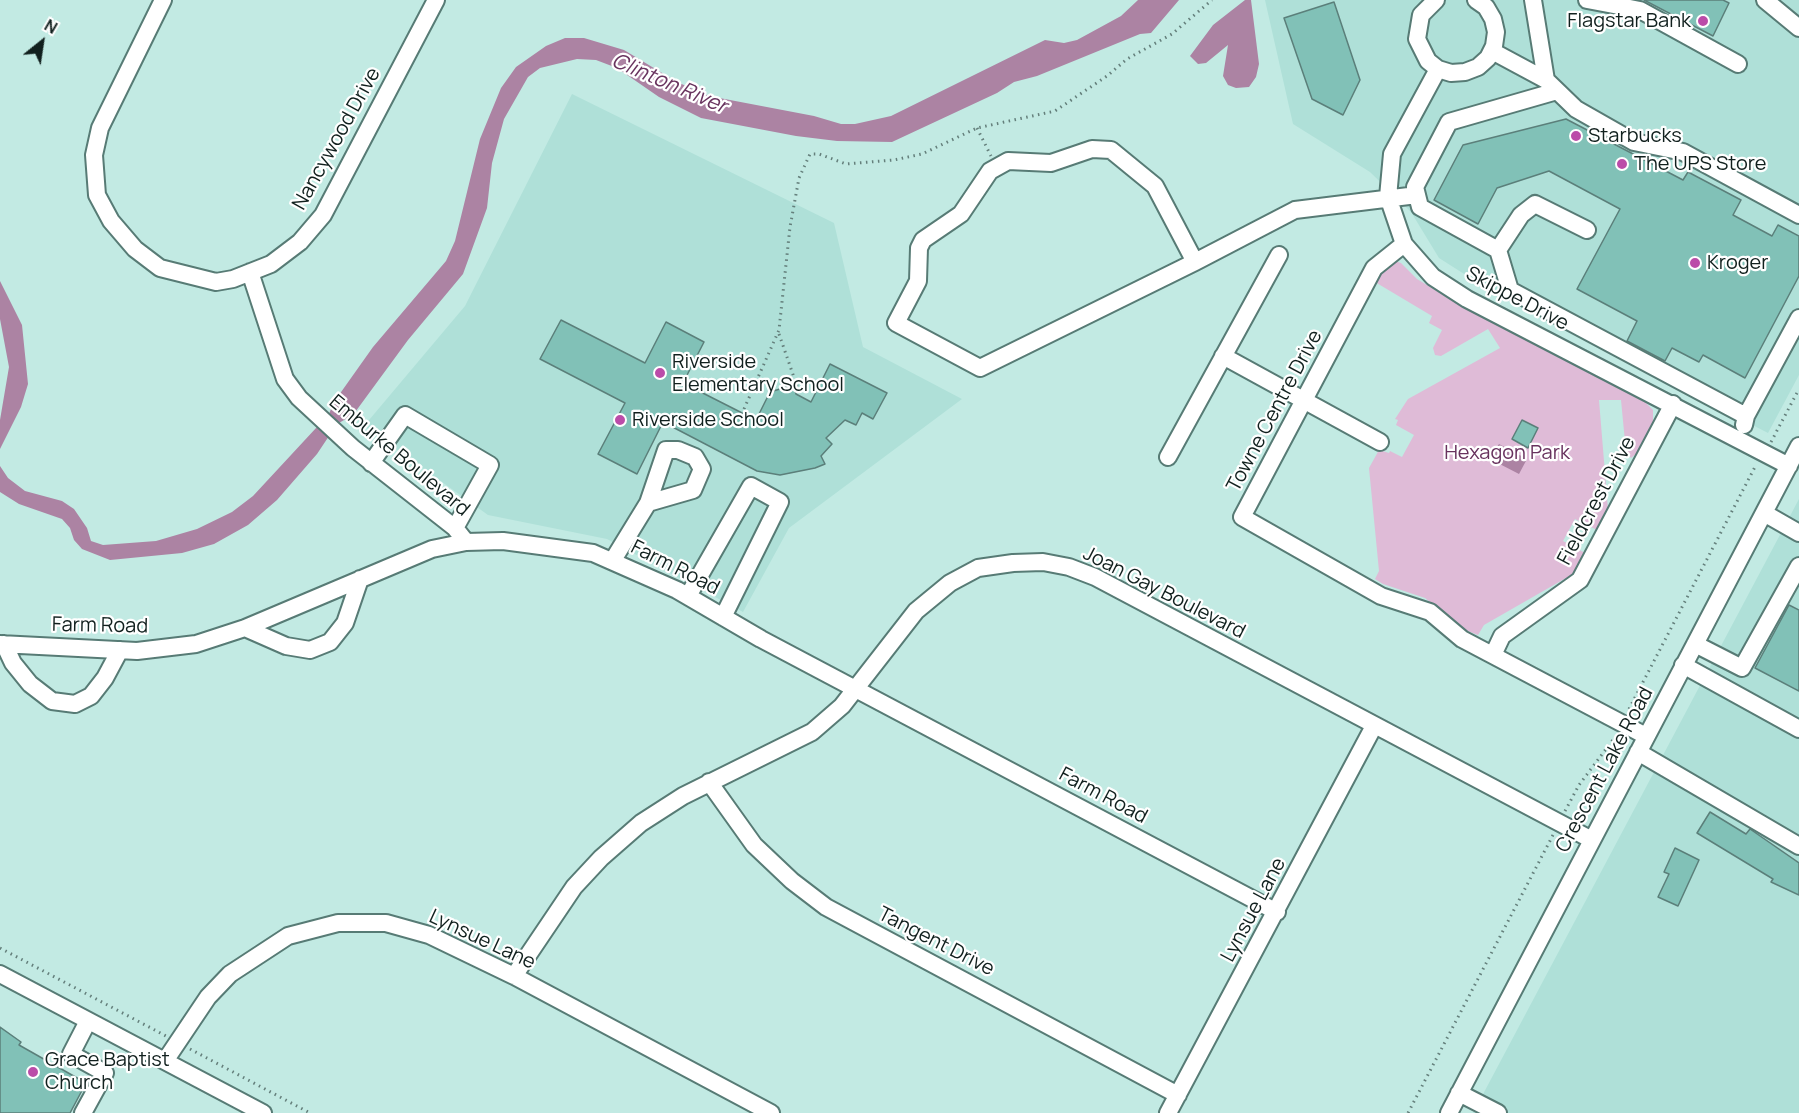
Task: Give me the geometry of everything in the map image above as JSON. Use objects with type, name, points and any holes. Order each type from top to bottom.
[{"type":"street","name":"Nancywood Drive","points":[[163,0],[100,128],[94,155],[97,195],[111,221],[129,242],[160,268],[216,282],[250,273],[271,264],[300,242],[323,215],[436,0]]},
{"type":"street","points":[[1436,0],[1421,15],[1417,39],[1421,51],[1438,69],[1451,73],[1465,72],[1478,67],[1492,51],[1496,32],[1493,19],[1486,7],[1476,0]]},
{"type":"street","points":[[1533,0],[1551,85]]},
{"type":"street","points":[[1587,0],[1611,2],[1640,10],[1738,64]]},
{"type":"street","points":[[1765,0],[1799,28]]},
{"type":"street","points":[[1492,51],[1551,85],[1576,109],[1634,142],[1683,152],[1799,215]]},
{"type":"street","name":"Skippe Drive","points":[[1438,69],[1392,154],[1388,197],[1404,244],[1433,277],[1497,315],[1789,466]]},
{"type":"street","points":[[1497,315],[1510,290],[1498,249],[1420,207],[1414,187],[1449,122],[1551,85]]},
{"type":"street","points":[[1195,262],[1155,186],[1111,150],[1092,149],[1052,163],[1014,161],[996,166],[961,214],[929,235],[920,244],[918,281],[896,323],[980,368],[1195,262],[1295,210],[1417,195]]},
{"type":"street","points":[[1498,249],[1521,215],[1535,204],[1587,230]]},
{"type":"street","name":"Towne Centre Drive","points":[[1404,244],[1374,268],[1242,518],[1382,596],[1430,612],[1462,639],[1646,736]]},
{"type":"street","points":[[1168,457],[1279,255]]},
{"type":"street","name":"Emburke Boulevard","points":[[250,273],[285,379],[314,414],[371,463],[455,528],[466,542]]},
{"type":"street","points":[[1510,290],[1746,416]]},
{"type":"street","points":[[1742,440],[1746,416],[1799,318]]},
{"type":"street","points":[[1224,356],[1380,442]]},
{"type":"street","name":"Fieldcrest Drive","points":[[1493,655],[1502,636],[1580,580],[1673,404]]},
{"type":"street","points":[[371,463],[405,415],[490,465],[455,528]]},
{"type":"street","name":"Crescent Lake Road","points":[[1449,1113],[1798,450]]},
{"type":"street","points":[[688,596],[751,486],[780,502],[723,616]]},
{"type":"street","points":[[613,560],[648,503]]},
{"type":"street","points":[[1764,513],[1799,533]]},
{"type":"street","name":"Farm Road","points":[[2,644],[137,651],[196,644],[245,628],[432,549],[466,542],[503,541],[562,547],[613,560],[688,596],[1277,912]]},
{"type":"street","name":"Joan Gay Boulevard","points":[[514,976],[574,887],[601,858],[641,823],[709,782],[812,732],[842,706],[916,610],[950,583],[978,568],[1013,563],[1043,562],[1069,567],[1095,577],[1592,840]]},
{"type":"street","points":[[1695,644],[1742,668],[1799,566]]},
{"type":"street","points":[[245,628],[286,646],[310,650],[330,642],[345,623],[360,579]]},
{"type":"street","points":[[2,644],[13,663],[30,684],[52,701],[75,704],[91,696],[105,678],[120,650]]},
{"type":"street","points":[[1683,665],[1799,729]]},
{"type":"street","name":"Lynsue Lane","points":[[1168,1113],[1374,726]]},
{"type":"street","points":[[1638,752],[1799,846]]},
{"type":"street","name":"Tangent Drive","points":[[709,782],[754,845],[792,881],[826,907],[1178,1095]]},
{"type":"street","name":"Lynsue Lane","points":[[165,1061],[208,997],[230,974],[288,936],[338,923],[386,923],[429,935],[514,976],[771,1113]]},
{"type":"street","points":[[0,974],[263,1113]]},
{"type":"street","points":[[83,1113],[105,1073],[71,1053],[88,1021]]},
{"type":"street","points":[[1459,1093],[1497,1113]]},
{"type":"path","points":[[744,409],[778,332],[790,227],[799,178],[813,153],[846,164],[894,160],[922,154],[977,128],[1055,111],[1107,76],[1127,59],[1172,34],[1212,0]]},
{"type":"path","points":[[977,128],[996,166]]},
{"type":"path","points":[[778,332],[798,389]]},
{"type":"path","points":[[1408,1113],[1559,822],[1579,785],[1622,723],[1799,389]]},
{"type":"path","points":[[0,948],[310,1113]]},
{"type":"shaded area","points":[[1265,0],[1799,0],[1799,375],[1768,433],[1483,286],[1439,258],[1411,212],[1370,172],[1293,124]]},
{"type":"shaded area","name":"Riverside Elementary School","points":[[572,94],[834,223],[863,347],[962,399],[789,528],[743,612],[607,539],[488,515],[364,426],[465,306]]},
{"type":"shaded area","points":[[1799,499],[1799,1113],[1473,1113]]},
{"type":"green space","name":"Hexagon Park","points":[[1392,260],[1401,263],[1417,279],[1440,293],[1645,402],[1653,410],[1653,422],[1637,453],[1631,458],[1626,452],[1621,400],[1599,400],[1608,510],[1597,530],[1575,519],[1563,541],[1585,553],[1572,578],[1566,578],[1484,625],[1478,635],[1465,630],[1425,598],[1383,584],[1375,579],[1379,571],[1369,468],[1379,450],[1389,453],[1390,451],[1402,457],[1414,435],[1396,425],[1398,420],[1395,419],[1408,399],[1500,348],[1488,329],[1441,356],[1435,355],[1433,348],[1442,330],[1429,323],[1432,316],[1375,282]]},
{"type":"water","name":"Clinton River","points":[[1138,0],[1179,0],[1151,33],[1140,34],[1037,76],[1014,82],[997,93],[892,142],[837,141],[796,136],[701,118],[659,97],[617,68],[596,60],[577,59],[540,68],[528,77],[504,119],[492,163],[487,208],[463,274],[408,340],[353,415],[337,424],[317,454],[277,500],[248,525],[214,544],[182,553],[110,560],[82,549],[62,519],[19,504],[0,492],[0,466],[8,478],[25,491],[62,501],[74,509],[87,528],[91,541],[103,545],[156,541],[197,529],[232,512],[253,496],[329,414],[334,402],[373,347],[446,261],[455,241],[480,139],[501,88],[516,67],[546,46],[565,38],[584,38],[624,50],[677,82],[709,96],[814,116],[841,124],[855,124],[891,116],[1045,40],[1064,43],[1077,40],[1121,16]]},
{"type":"water","points":[[1245,0],[1251,0],[1259,64],[1256,77],[1249,87],[1236,88],[1228,85],[1223,76],[1228,45],[1206,63],[1198,64],[1190,56],[1213,25]]},
{"type":"water","points":[[0,281],[22,325],[28,384],[21,407],[0,449],[0,420],[9,367],[0,319]]},
{"type":"water","points":[[1499,444],[1527,459],[1519,474],[1490,459]]},
{"type":"building","name":"Flagstar Bank","points":[[1644,0],[1723,0],[1729,3],[1713,36]]},
{"type":"building","points":[[1334,2],[1360,80],[1343,115],[1312,99],[1284,18]]},
{"type":"building","name":"Kroger","points":[[1566,119],[1683,180],[1688,172],[1741,200],[1733,215],[1772,236],[1778,225],[1799,236],[1799,276],[1745,378],[1703,355],[1699,362],[1672,348],[1665,361],[1627,341],[1637,321],[1577,289],[1620,209],[1549,171],[1497,188],[1478,224],[1434,200],[1463,145]]},
{"type":"building","points":[[561,320],[645,363],[666,322],[704,342],[683,383],[756,420],[770,392],[793,385],[796,394],[811,402],[830,364],[887,393],[873,419],[862,413],[856,425],[845,420],[826,438],[832,444],[821,456],[825,464],[815,468],[780,475],[757,471],[663,422],[637,474],[598,454],[625,403],[540,359]]},
{"type":"building","points":[[1522,420],[1538,428],[1528,448],[1512,439]]},
{"type":"building","points":[[1789,605],[1799,610],[1799,691],[1755,668]]},
{"type":"building","points":[[1710,812],[1746,834],[1750,829],[1799,863],[1799,895],[1771,882],[1773,879],[1697,833]]},
{"type":"building","points":[[1675,848],[1699,860],[1678,906],[1658,897],[1669,874],[1664,872]]},
{"type":"building","name":"Grace Baptist Church","points":[[0,1027],[21,1042],[19,1045],[86,1083],[70,1113],[0,1113]]},
{"type":"place","name":"Flagstar Bank","points":[[1703,21]]},
{"type":"place","name":"Starbucks","points":[[1576,136]]},
{"type":"place","name":"The UPS Store","points":[[1622,164]]},
{"type":"place","name":"Kroger","points":[[1695,263]]},
{"type":"place","name":"Riverside Elementary School","points":[[660,373]]},
{"type":"place","name":"Riverside School","points":[[620,420]]},
{"type":"place","name":"Grace Baptist Church","points":[[33,1072]]}]
